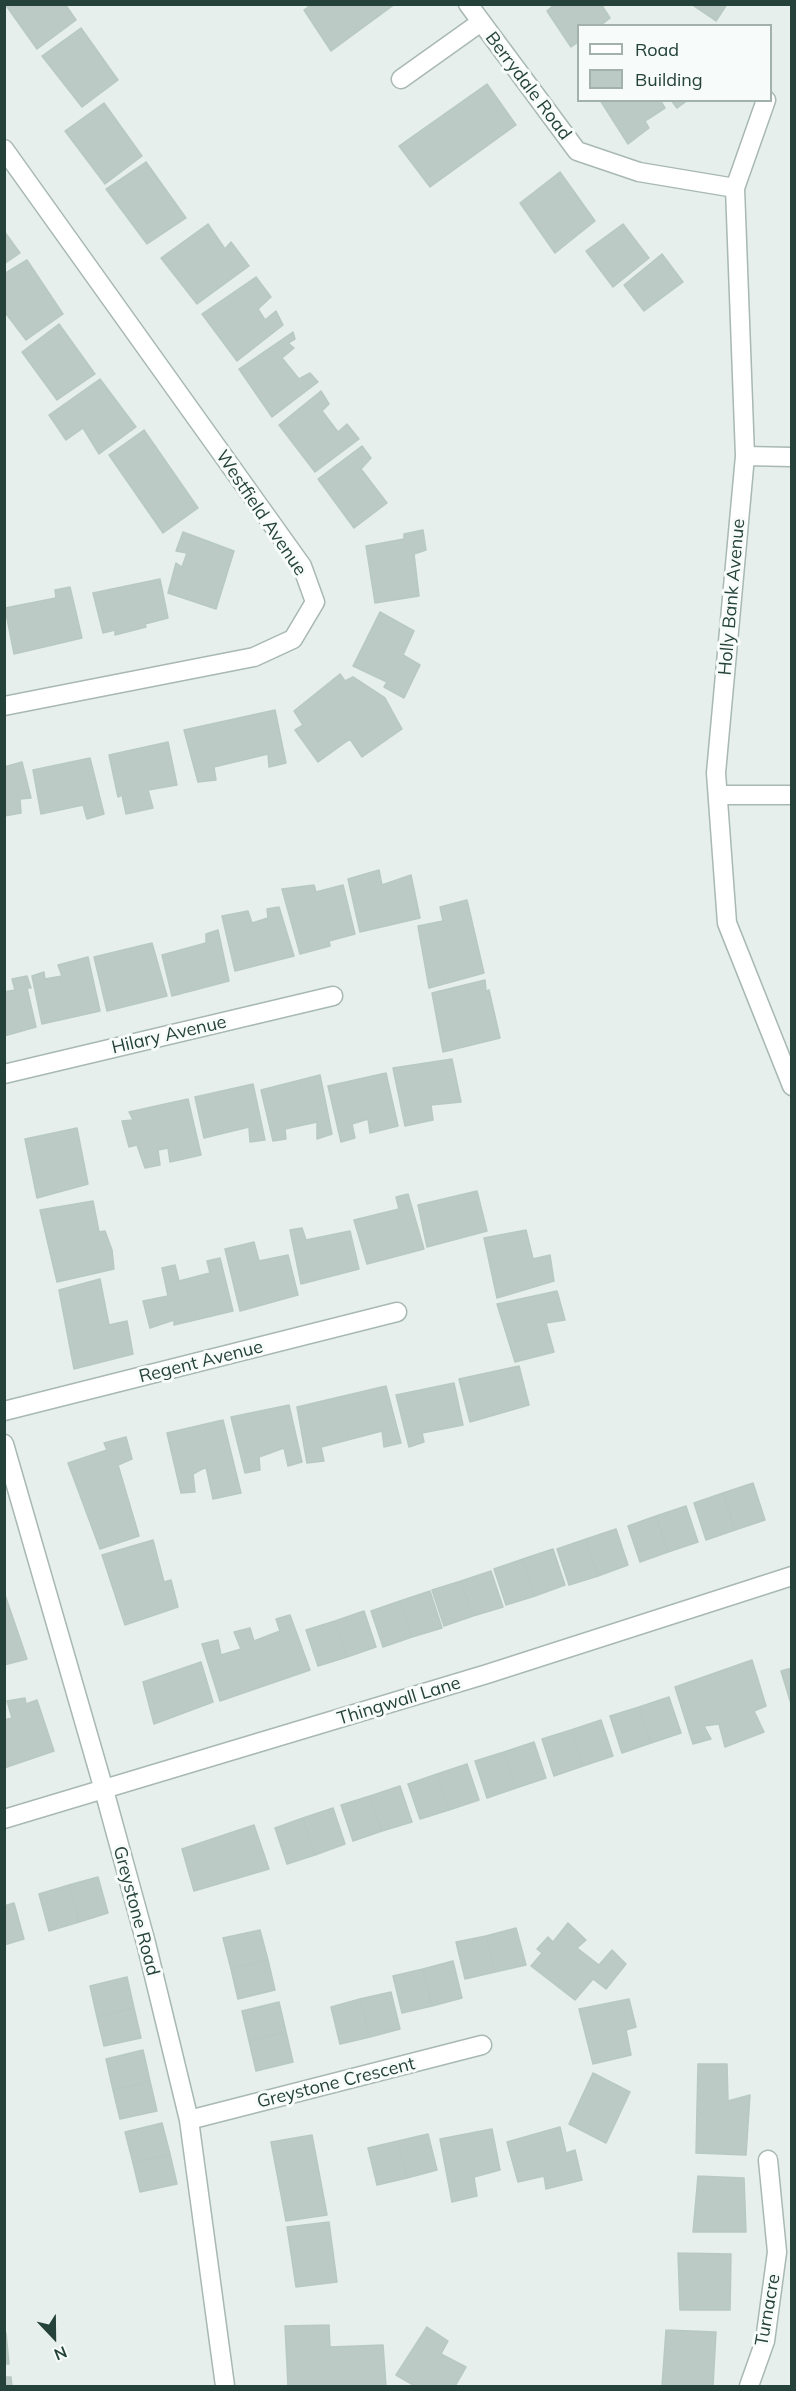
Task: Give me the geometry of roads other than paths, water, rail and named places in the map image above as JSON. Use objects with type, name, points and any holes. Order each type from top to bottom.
[{"type":"street","name":"Berrydale Road","points":[[468,4],[577,151],[639,172],[735,189]]},
{"type":"street","points":[[400,80],[481,22]]},
{"type":"street","name":"Holly Bank Avenue","points":[[765,102],[735,189],[745,456],[716,773],[727,923],[792,1086]]},
{"type":"street","name":"Westfield Avenue","points":[[4,149],[302,566],[315,602],[293,639],[254,657],[4,706]]},
{"type":"street","points":[[745,456],[792,457]]},
{"type":"street","points":[[718,795],[792,795]]},
{"type":"street","name":"Hilary Avenue","points":[[4,1074],[333,996]]},
{"type":"street","name":"Regent Avenue","points":[[4,1411],[397,1312]]},
{"type":"street","name":"Greystone Road","points":[[4,1444],[146,1942],[189,2120],[225,2386]]},
{"type":"street","name":"Thingwall Lane","points":[[4,1819],[487,1674],[792,1576]]},
{"type":"street","name":"Greystone Crescent","points":[[189,2120],[482,2045]]},
{"type":"street","name":"Turnacre","points":[[749,2386],[765,2341],[777,2252],[768,2160]]}]
